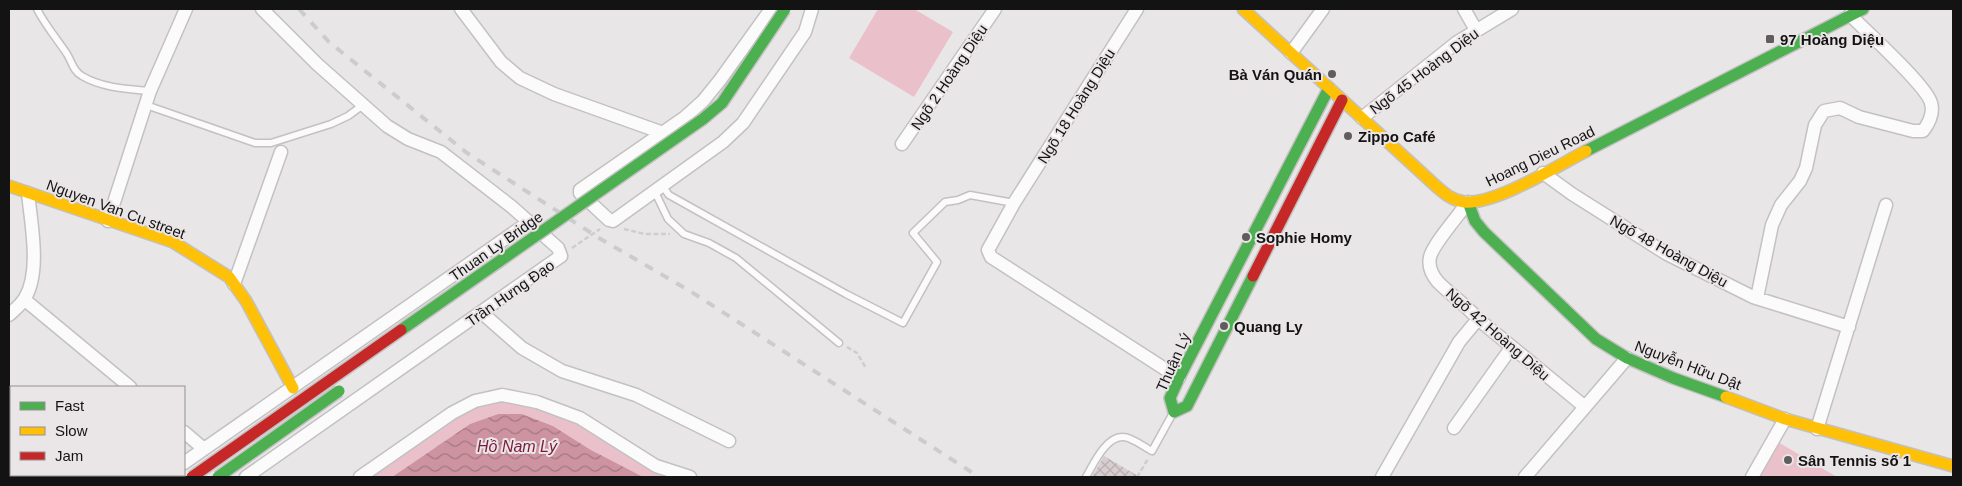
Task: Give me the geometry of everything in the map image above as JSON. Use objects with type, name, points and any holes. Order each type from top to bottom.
[{"type":"main road","name":"Thuan Ly Bridge","points":[[192,477],[703,119],[722,102],[785,9]]},
{"type":"main road","points":[[1243,9],[1443,192],[1456,201],[1468,202]]},
{"type":"main road","name":"Hoang Dieu Road","points":[[1468,202],[1506,191],[1543,173],[1863,9]]},
{"type":"main road","name":"Thuận Lý","points":[[1329,88],[1170,398],[1174,412],[1187,406],[1342,100]]},
{"type":"main road","points":[[725,117],[743,93]]},
{"type":"main road","name":"Nguyen Van Cu street","points":[[9,186],[173,242],[214,266],[229,277],[246,301],[293,388]]},
{"type":"main road","points":[[589,213],[605,202]]},
{"type":"main road","name":"Nguyễn Hữu Dật","points":[[1468,202],[1475,221],[1484,232],[1596,339],[1627,358],[1673,378],[1785,419],[1953,466]]},
{"type":"main road","name":"Thuan Ly Bridge","points":[[542,246],[558,235]]},
{"type":"main road","points":[[218,477],[351,382]]},
{"type":"street","points":[[108,221],[150,91],[186,9]]},
{"type":"street","name":"Trần Hưng Đạo","points":[[246,477],[561,256],[558,248],[512,207],[440,152],[408,139],[387,126],[317,64],[262,9]]},
{"type":"street","points":[[461,9],[501,62],[520,78],[554,94],[662,133]]},
{"type":"street","points":[[771,9],[703,101],[662,133],[580,190],[611,222],[724,142],[743,123],[805,32],[812,9]]},
{"type":"street","name":"Ngõ 2 Hoàng Diệu","points":[[902,144],[995,9]]},
{"type":"street","name":"Ngõ 18 Hoàng Diệu","points":[[1137,9],[1014,203],[988,250],[991,257],[1180,378]]},
{"type":"street","points":[[1291,53],[1323,9]]},
{"type":"street","points":[[1464,9],[1476,30]]},
{"type":"street","name":"Ngõ 45 Hoàng Diệu","points":[[1362,118],[1456,43],[1512,9]]},
{"type":"street","points":[[1757,298],[1772,224],[1781,205],[1800,181],[1806,168],[1815,126],[1824,111],[1831,108],[1840,108],[1858,117],[1914,131],[1923,131],[1931,117],[1931,102],[1919,86],[1885,48],[1850,16]]},
{"type":"street","points":[[234,284],[281,152]]},
{"type":"street","name":"Ngõ 48 Hoàng Diệu","points":[[1543,173],[1631,233],[1667,254],[1757,298],[1849,327]]},
{"type":"street","points":[[9,315],[25,300],[32,280],[34,262],[28,193]]},
{"type":"street","name":"Ngõ 42 Hoàng Diệu","points":[[1468,202],[1430,257],[1431,271],[1438,281],[1478,319],[1584,407]]},
{"type":"street","points":[[1817,429],[1886,206]]},
{"type":"street","points":[[185,462],[529,222]]},
{"type":"street","points":[[25,300],[129,386]]},
{"type":"street","points":[[482,312],[522,348],[562,371],[636,395],[729,441]]},
{"type":"street","points":[[1382,477],[1459,342],[1478,319]]},
{"type":"street","points":[[1454,428],[1511,348]]},
{"type":"street","points":[[1525,477],[1627,358]]},
{"type":"street","points":[[360,477],[452,413],[474,400],[502,395],[537,402],[580,418],[656,466],[690,477]]},
{"type":"street","points":[[1752,477],[1785,419]]},
{"type":"street","points":[[185,433],[204,449]]},
{"type":"lane","points":[[37,9],[46,26],[68,56],[74,70],[82,76],[118,88],[150,91]]},
{"type":"lane","points":[[146,105],[255,143],[271,143],[331,124],[348,116],[363,105]]},
{"type":"lane","points":[[659,189],[846,294],[903,323],[937,262],[914,233],[945,202],[958,200],[970,195],[1014,203]]},
{"type":"lane","points":[[659,189],[668,219],[684,234],[709,242],[736,258],[839,343]]},
{"type":"lane","points":[[1086,477],[1104,448],[1119,437],[1124,436],[1152,451],[1174,412]]},
{"type":"path","points":[[561,256],[611,222],[627,231],[646,234],[684,234]]},
{"type":"path","points":[[839,343],[857,353],[866,368]]},
{"type":"path","points":[[1137,477],[1152,451]]},
{"type":"shaded area","points":[[878,9],[914,9],[953,32],[914,97],[849,58]]},
{"type":"shaded area","points":[[497,400],[545,410],[578,425],[622,453],[677,477],[643,477],[636,475],[553,426],[522,414],[498,414],[470,424],[392,477],[372,477],[451,422],[480,405]]},
{"type":"shaded area","name":"Sân Tennis số 1","points":[[1778,442],[1837,477],[1756,477]]},
{"type":"water","name":"Hồ Nam Lý","points":[[498,414],[522,414],[553,426],[591,450],[643,477],[392,477],[470,424]]},
{"type":"building","points":[[1104,456],[1140,477],[1092,477]]},
{"type":"railway","points":[[299,9],[329,42],[467,153],[599,238],[690,291],[979,477]]},
{"type":"traffic: fast","points":[[401,330],[703,119],[722,103],[785,9]]},
{"type":"traffic: fast","points":[[1586,151],[1863,9]]},
{"type":"traffic: fast","points":[[1253,276],[1187,406],[1174,412],[1170,398],[1179,378],[1329,88]]},
{"type":"traffic: fast","points":[[1468,202],[1475,221],[1484,232],[1596,339],[1627,358],[1673,378],[1726,397]]},
{"type":"traffic: fast","points":[[218,477],[339,391]]},
{"type":"traffic: slow","points":[[1243,9],[1437,187],[1456,200],[1464,202],[1477,201],[1509,191],[1586,151]]},
{"type":"traffic: slow","points":[[9,186],[173,242],[229,277],[246,301],[293,388]]},
{"type":"traffic: slow","points":[[1726,397],[1785,419],[1953,466]]},
{"type":"traffic: jam","points":[[1253,276],[1342,100]]},
{"type":"traffic: jam","points":[[192,477],[401,330]]},
{"type":"place","name":"97 Hoàng Diệu","points":[[1770,39]]},
{"type":"place","name":"Bà Ván Quán","points":[[1332,74]]},
{"type":"place","name":"Zippo Café","points":[[1348,136]]},
{"type":"place","name":"Sophie Homy","points":[[1246,237]]},
{"type":"place","name":"Quang Ly","points":[[1224,326]]},
{"type":"place","name":"Sân Tennis số 1","points":[[1788,460]]}]
